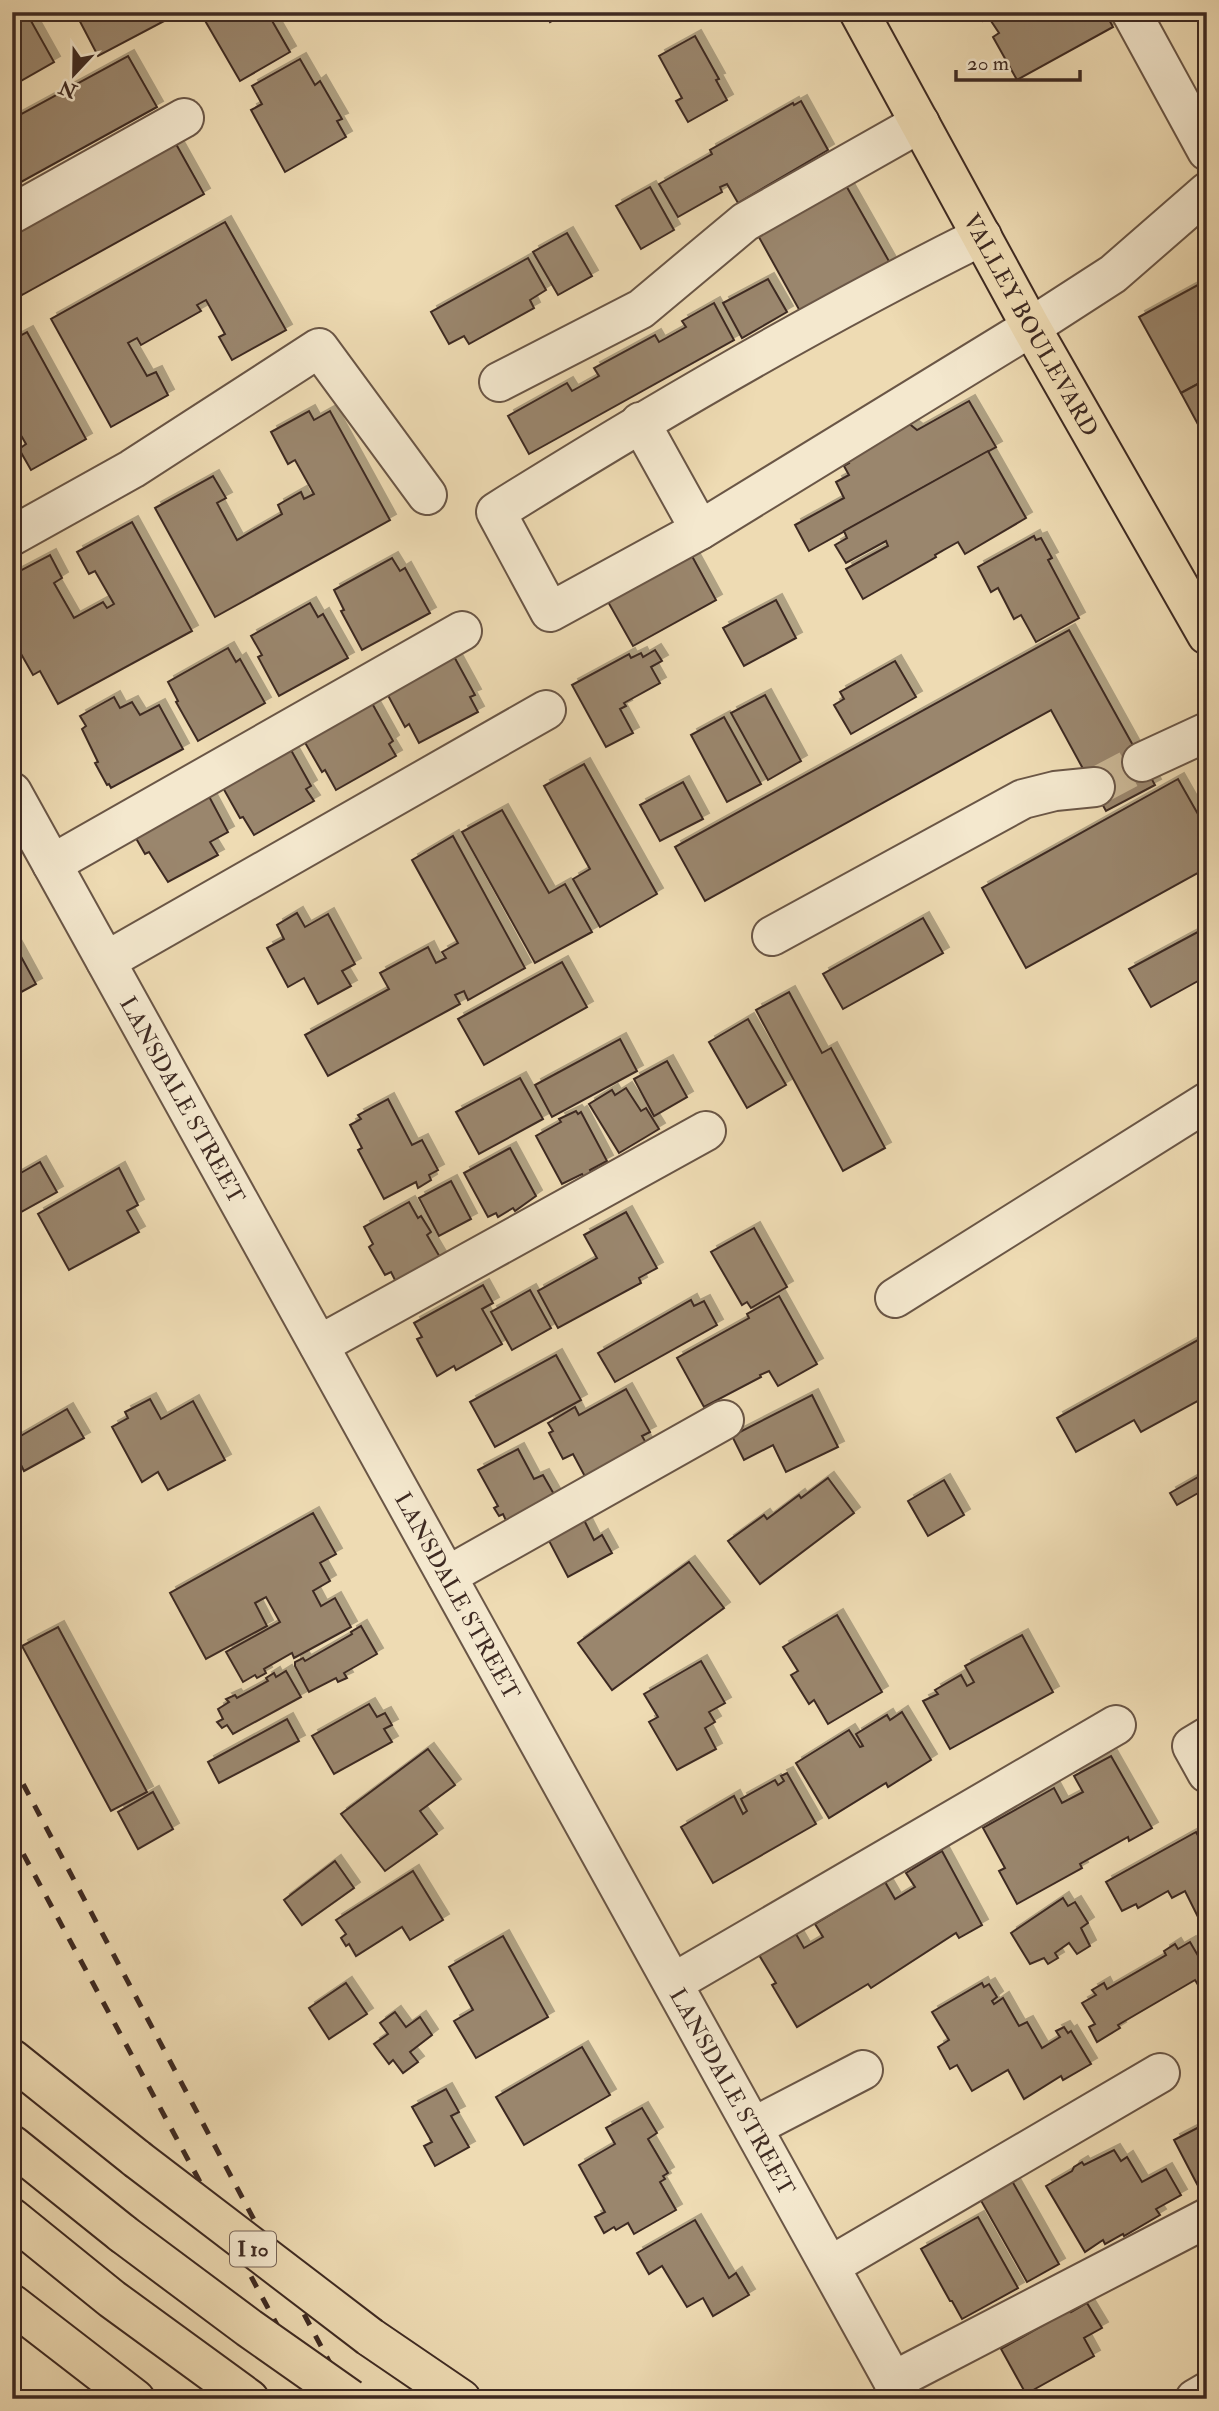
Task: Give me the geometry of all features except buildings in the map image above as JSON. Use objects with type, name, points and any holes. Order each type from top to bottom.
[{"type":"main road","name":"VALLEY BOULEVARD","points":[[859,12],[1031,327],[1207,635]]},
{"type":"main road","name":"I 10","points":[[12,2059],[370,2337],[461,2399]]},
{"type":"main road","points":[[12,2145],[249,2328],[350,2399]]},
{"type":"main road","points":[[12,2218],[112,2299],[249,2399]]},
{"type":"main road","points":[[12,2304],[135,2399]]},
{"type":"street","points":[[1131,12],[1207,151]]},
{"type":"street","points":[[12,214],[184,117]]},
{"type":"street","points":[[499,382],[641,309],[745,222],[920,123]]},
{"type":"street","points":[[982,236],[896,279],[640,422],[495,513],[550,612],[700,530],[1031,327],[1112,274],[1207,192]]},
{"type":"street","points":[[12,536],[132,469],[319,348],[427,495]]},
{"type":"street","points":[[640,422],[700,530]]},
{"type":"street","points":[[52,864],[462,631]]},
{"type":"street","points":[[106,961],[546,710]]},
{"type":"street","points":[[1142,762],[1207,732]]},
{"type":"street","points":[[772,936],[1023,799],[1055,791],[1095,787]]},
{"type":"street","name":"LANSDALE STREET","points":[[12,792],[898,2390]]},
{"type":"street","points":[[895,1298],[1207,1102]]},
{"type":"street","points":[[319,1345],[706,1131]]},
{"type":"street","points":[[447,1576],[724,1420]]},
{"type":"street","points":[[673,1983],[1116,1725]]},
{"type":"street","points":[[1207,1737],[1192,1746],[1207,1773]]},
{"type":"street","points":[[753,2127],[863,2070]]},
{"type":"street","points":[[830,2266],[1160,2073]]},
{"type":"street","points":[[898,2390],[1207,2218]]},
{"type":"street","points":[[1195,2399],[1207,2392]]},
{"type":"tunnel","points":[[1095,787],[1142,762]]},
{"type":"railway","points":[[12,1763],[349,2399]]},
{"type":"railway","points":[[12,1833],[317,2399]]}]
